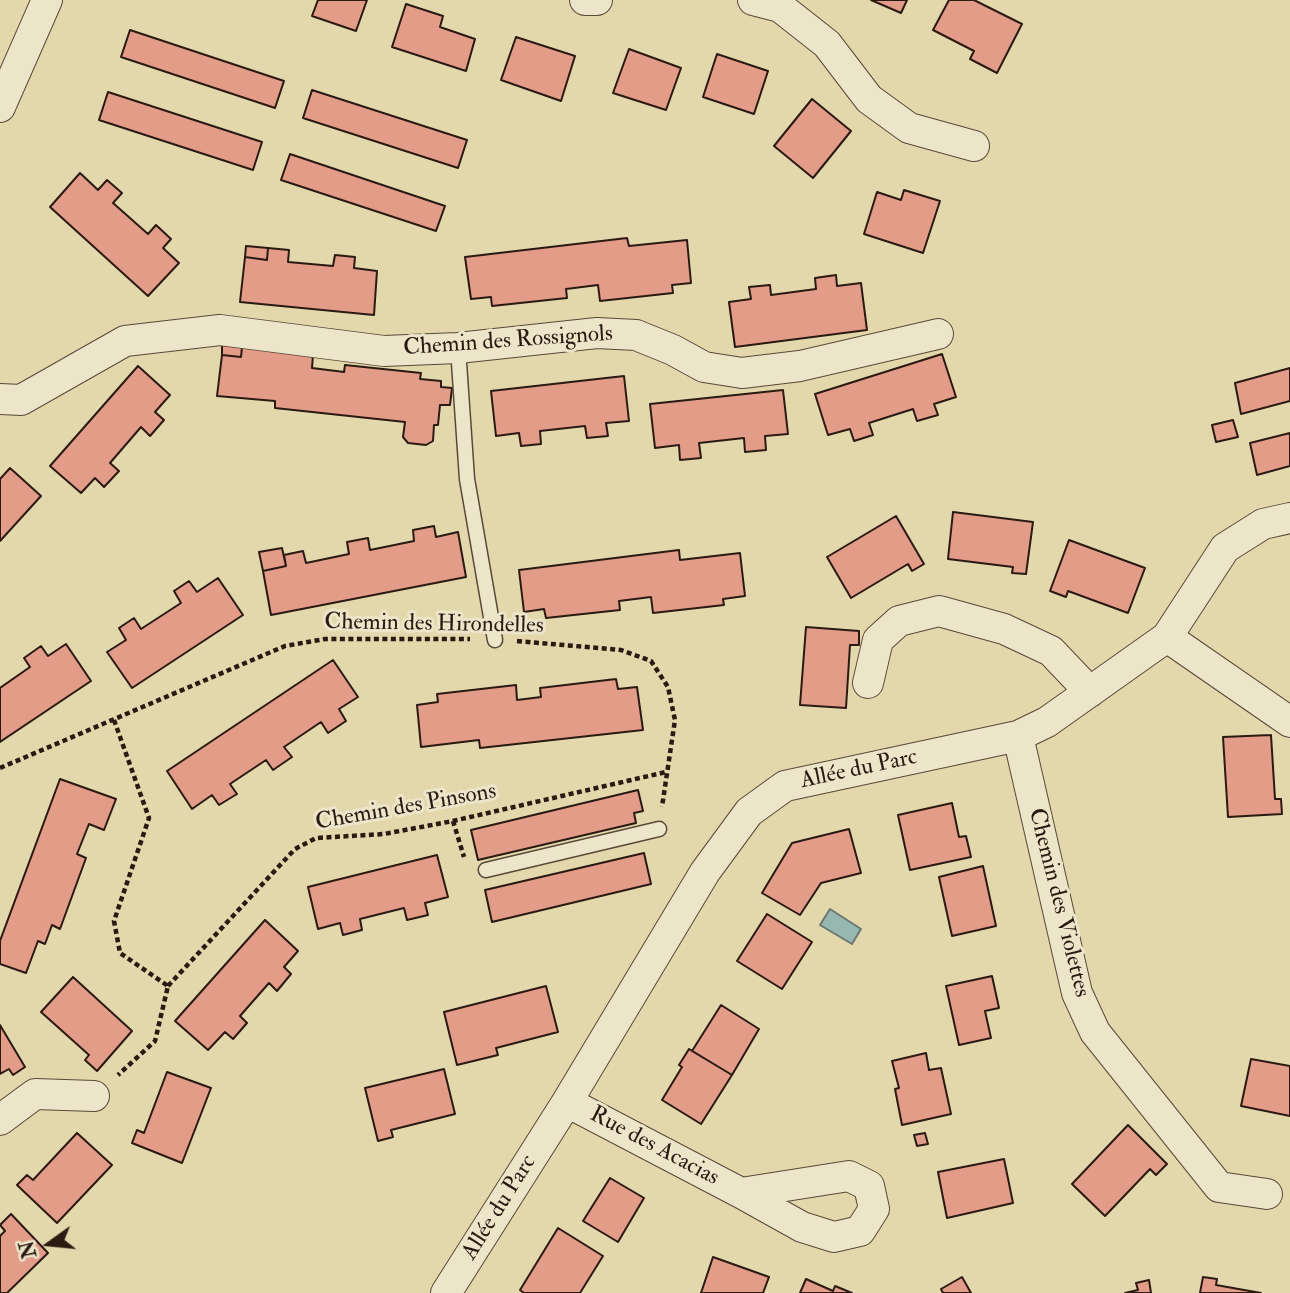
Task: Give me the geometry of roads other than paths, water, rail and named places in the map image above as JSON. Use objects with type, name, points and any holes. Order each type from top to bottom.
[{"type":"street","points":[[0,107],[47,0]]},
{"type":"street","points":[[585,0],[597,0]]},
{"type":"street","points":[[753,0],[780,7],[827,44],[869,99],[909,128],[974,146]]},
{"type":"street","name":"Chemin des Rossignols","points":[[0,399],[21,400],[125,341],[220,330],[384,351],[458,348],[597,332],[636,335],[673,350],[704,367],[742,373],[800,366],[938,334]]},
{"type":"street","name":"Allée du Parc","points":[[446,1293],[567,1102],[705,872],[749,811],[785,786],[1018,736],[1047,722],[1167,637],[1225,548],[1263,524],[1290,518]]},
{"type":"street","points":[[868,682],[878,640],[899,621],[939,611],[1004,629],[1051,651],[1090,692]]},
{"type":"street","points":[[1167,637],[1290,722]]},
{"type":"street","name":"Chemin des Violettes","points":[[1018,736],[1077,993],[1095,1032],[1219,1187],[1267,1194]]},
{"type":"street","points":[[0,1120],[35,1094],[94,1096]]},
{"type":"street","name":"Rue des Acacias","points":[[567,1102],[741,1193]]},
{"type":"lane","points":[[458,348],[467,479],[495,640]]},
{"type":"lane","points":[[486,870],[659,829]]},
{"type":"water","points":[[830,909],[861,929],[852,944],[820,925]]}]
